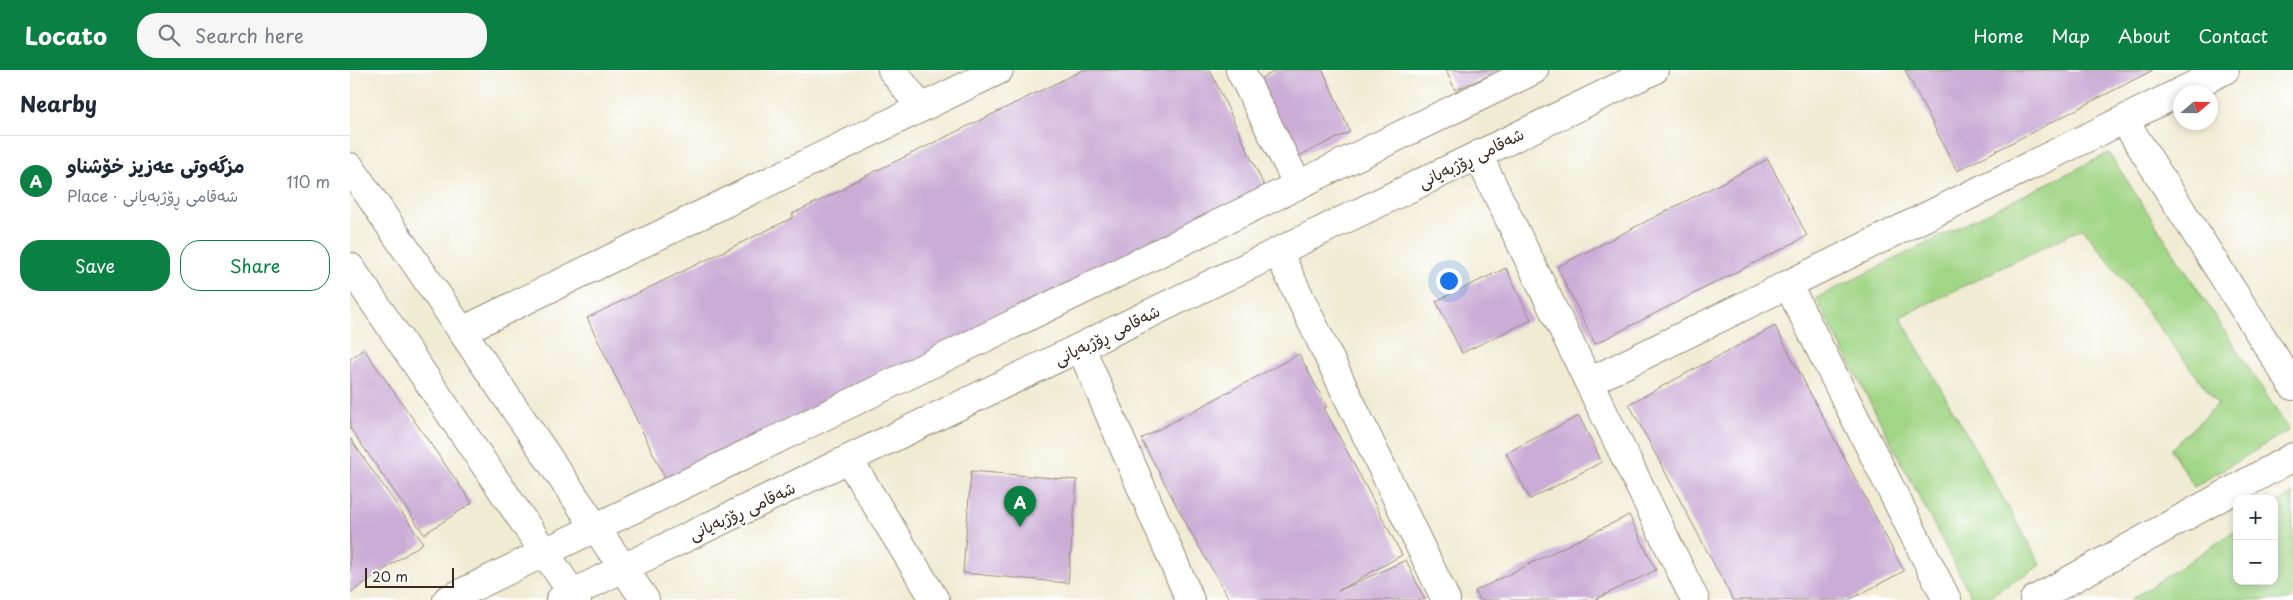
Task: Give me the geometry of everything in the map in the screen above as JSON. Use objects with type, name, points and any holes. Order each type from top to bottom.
[{"type":"street","points":[[892,70],[921,108]]},
{"type":"street","points":[[462,331],[999,70]]},
{"type":"street","points":[[1240,70],[1298,185]]},
{"type":"street","points":[[447,600],[1534,70]]},
{"type":"street","name":"شەقامی ڕۆژبەیانی","points":[[570,598],[623,568],[1654,70]]},
{"type":"street","points":[[1589,382],[2225,70]]},
{"type":"street","points":[[2124,120],[2293,386]]},
{"type":"street","points":[[1478,155],[1695,600]]},
{"type":"street","points":[[350,167],[645,600]]},
{"type":"street","points":[[1278,252],[1446,600]]},
{"type":"street","points":[[350,267],[545,552],[570,598]]},
{"type":"street","points":[[1788,285],[1947,600]]},
{"type":"street","points":[[1081,348],[1190,600]]},
{"type":"street","points":[[2034,600],[2293,457]]},
{"type":"street","points":[[849,460],[935,600]]},
{"type":"green space","points":[[2109,153],[2289,430],[2194,487],[2171,449],[2218,404],[2083,228],[1900,317],[2041,565],[1983,600],[1973,600],[1816,298]]},
{"type":"green space","points":[[2293,493],[2293,600],[2130,600],[2233,533],[2233,585],[2278,585],[2278,502]]},
{"type":"building","points":[[1083,70],[1210,70],[1266,190],[668,484],[587,318],[794,217],[792,214],[846,188],[845,186]]},
{"type":"building","points":[[1278,70],[1323,70],[1350,132],[1292,159],[1253,82]]},
{"type":"building","points":[[1446,70],[1502,70],[1455,90]]},
{"type":"building","points":[[1905,70],[2153,70],[1957,171]]},
{"type":"building","points":[[1768,159],[1807,236],[1595,344],[1557,267]]},
{"type":"building","points":[[1506,268],[1531,320],[1462,353],[1436,301]]},
{"type":"building","points":[[1775,326],[1904,571],[1849,600],[1733,600],[1629,404]]},
{"type":"building","points":[[364,349],[472,503],[424,534],[350,428],[350,359]]},
{"type":"building","points":[[1299,354],[1327,407],[1324,408],[1402,555],[1338,591],[1406,560],[1425,600],[1230,600],[1195,540],[1141,439]]},
{"type":"building","points":[[1579,416],[1602,462],[1530,499],[1506,453]]},
{"type":"building","points":[[350,438],[423,543],[350,593]]},
{"type":"building","points":[[971,471],[1077,480],[1068,583],[963,573]]},
{"type":"building","points":[[1629,515],[1656,570],[1594,600],[1479,600],[1475,591]]},
{"type":"place","name":"مزگەوتی عەزیز خۆشناو","points":[[1020,527]]}]
